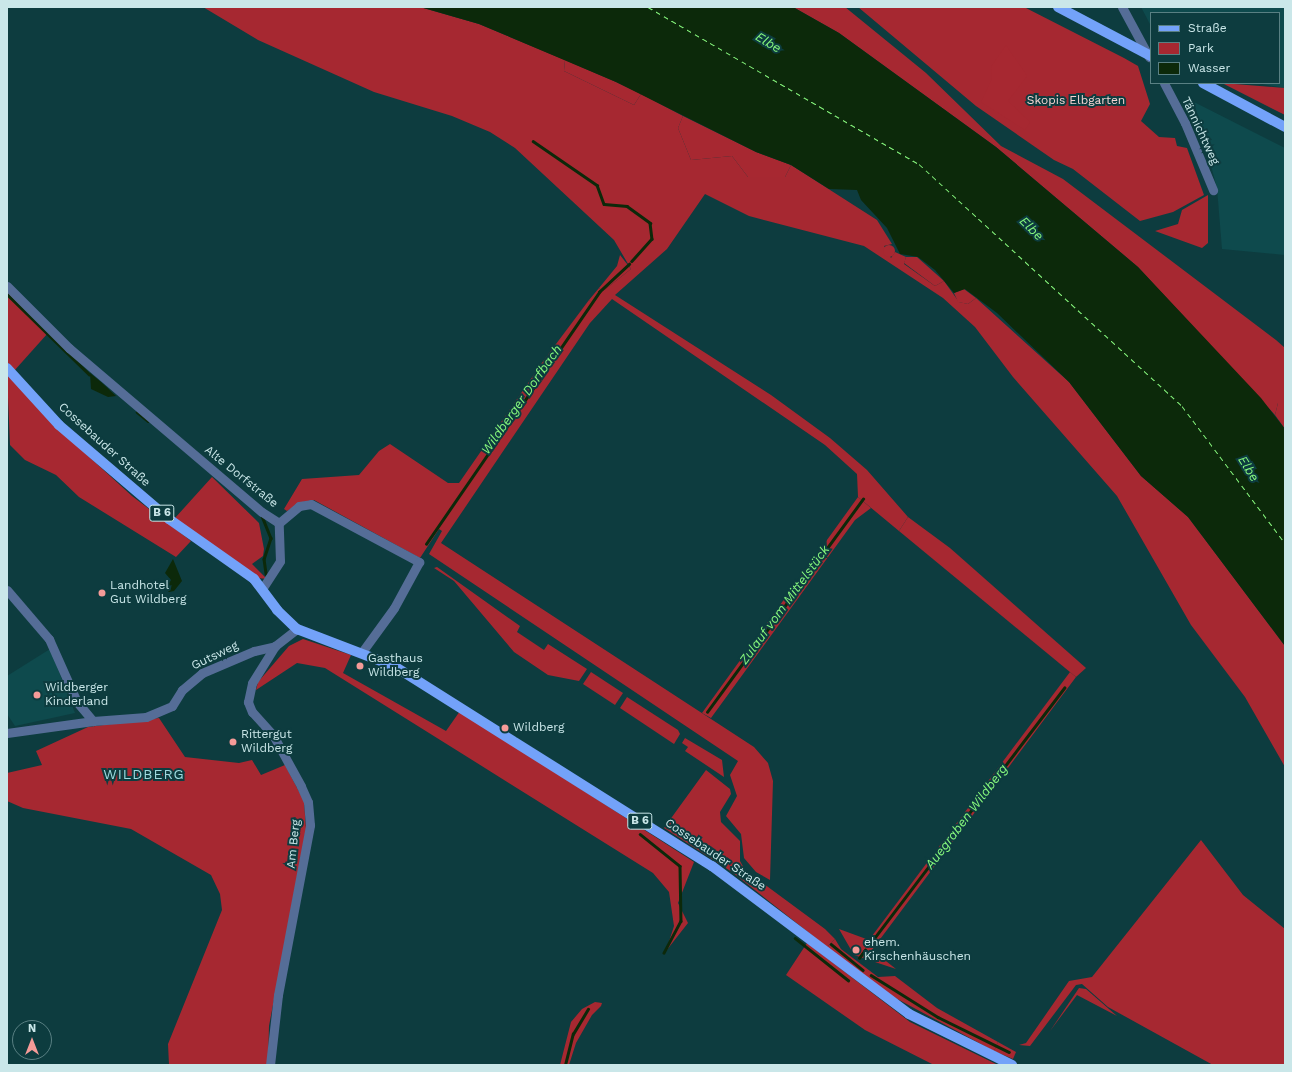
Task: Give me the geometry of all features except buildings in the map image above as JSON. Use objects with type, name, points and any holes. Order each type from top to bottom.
[{"type":"main road","points":[[1058,7],[1150,55]]},
{"type":"main road","points":[[1204,84],[1285,127]]},
{"type":"main road","name":"Cossebauder Straße","points":[[7,368],[59,425],[169,520],[244,571],[262,589],[277,610],[297,629],[362,652],[394,666],[712,866],[909,1014],[1012,1065]]},
{"type":"street","points":[[1122,7],[1150,58]]},
{"type":"street","name":"Tännichtweg","points":[[1165,84],[1213,190]]},
{"type":"street","name":"Alte Dorfstraße","points":[[7,286],[69,348],[279,523],[299,506],[312,504],[419,562],[394,608],[362,652]]},
{"type":"street","points":[[262,589],[280,561],[279,523]]},
{"type":"street","points":[[7,590],[49,639],[77,702],[93,721]]},
{"type":"street","name":"Gutsweg","points":[[7,733],[93,721],[146,717],[172,706],[182,690],[202,673],[254,651],[275,646],[297,629]]},
{"type":"street","name":"Am Berg","points":[[270,1065],[278,994],[310,825],[308,802],[301,786],[273,735],[252,712],[248,702],[252,683],[275,646]]},
{"type":"shaded area","points":[[1141,7],[1285,7],[1285,88],[1262,84],[1280,84],[1280,12],[1150,12],[1150,24]]},
{"type":"shaded area","points":[[1006,45],[1027,76],[1008,101],[1030,122],[1025,130],[981,102],[992,79],[991,67]]},
{"type":"shaded area","points":[[565,60],[641,94],[634,105],[564,71]]},
{"type":"shaded area","points":[[1224,84],[1285,88],[1285,115]]},
{"type":"shaded area","points":[[1194,102],[1285,148],[1285,255],[1222,249],[1217,188]]},
{"type":"shaded area","points":[[683,116],[756,152],[791,165],[785,177],[748,177],[732,156],[691,160],[678,128]]},
{"type":"shaded area","points":[[1208,195],[1208,243],[1202,248],[1155,231],[1178,224],[1182,210]]},
{"type":"shaded area","points":[[887,245],[891,245],[895,251],[891,257],[887,257],[883,253],[883,249]]},
{"type":"shaded area","points":[[620,255],[631,269],[603,291],[599,288],[617,266]]},
{"type":"shaded area","points":[[906,257],[917,257],[944,281],[935,286],[904,263]]},
{"type":"shaded area","points":[[964,289],[976,298],[968,304],[958,302],[954,293]]},
{"type":"shaded area","points":[[589,300],[593,303],[550,364],[544,360]]},
{"type":"shaded area","points":[[7,374],[53,424],[132,496],[191,541],[176,557],[79,497],[56,475],[25,460],[10,445]]},
{"type":"shaded area","points":[[1278,403],[1285,403],[1285,429],[1275,415]]},
{"type":"shaded area","points":[[858,497],[871,508],[855,520],[711,718],[702,713]]},
{"type":"shaded area","points":[[908,517],[950,548],[1086,668],[1076,677],[899,531]]},
{"type":"shaded area","points":[[303,639],[351,655],[343,673],[446,731],[460,711],[694,862],[678,903],[688,923],[666,951],[674,926],[669,892],[653,873],[325,668],[297,663],[256,690],[258,682],[289,646]]},
{"type":"shaded area","name":"Wildberger Kinderland","points":[[50,649],[75,713],[15,726],[7,714],[7,676]]},
{"type":"shaded area","points":[[835,939],[841,949],[878,977],[895,976],[937,1008],[998,1042],[994,1051],[888,994],[827,947]]},
{"type":"shaded area","points":[[595,1002],[602,1003],[601,1006],[592,1015],[576,1043],[569,1065],[560,1065],[571,1022],[582,1009]]},
{"type":"green space","points":[[203,7],[420,7],[479,24],[565,60],[564,71],[634,105],[641,94],[683,116],[678,128],[691,160],[732,156],[748,177],[785,177],[791,165],[877,220],[892,244],[884,246],[891,258],[895,252],[906,257],[904,264],[935,286],[944,281],[959,302],[968,304],[976,298],[1069,382],[1141,476],[1188,517],[1285,646],[1285,767],[1245,697],[1191,625],[1117,496],[1013,377],[975,327],[943,298],[864,246],[749,216],[705,194],[667,249],[615,295],[771,395],[830,438],[867,470],[908,517],[899,531],[858,497],[857,474],[825,445],[612,299],[590,323],[441,543],[754,747],[768,763],[773,781],[770,880],[756,872],[744,858],[741,834],[726,816],[737,796],[730,775],[738,761],[429,554],[442,531],[439,529],[420,558],[314,500],[303,502],[287,511],[284,509],[302,479],[359,475],[379,451],[390,444],[448,483],[459,483],[544,360],[550,364],[592,303],[589,300],[599,288],[603,291],[631,269],[614,240],[515,148],[490,132],[452,116],[374,92],[258,40]]},
{"type":"green space","points":[[793,7],[845,7],[926,73],[1001,146],[1063,179],[1276,340],[1285,348],[1285,403],[1278,403],[1275,415],[1138,267],[996,147],[839,33]]},
{"type":"green space","name":"Skopis Elbgarten","points":[[858,7],[1024,7],[1124,58],[1138,66],[1150,104],[1141,121],[1159,137],[1175,138],[1177,146],[1187,148],[1204,195],[1173,212],[1140,221],[1073,169],[1054,160],[976,106]]},
{"type":"green space","points":[[7,291],[48,333],[14,371],[7,362]]},
{"type":"green space","points":[[212,477],[259,523],[264,549],[263,556],[252,564],[267,579],[258,578],[175,518]]},
{"type":"green space","points":[[437,567],[520,626],[517,632],[544,650],[548,644],[587,669],[579,681],[548,675],[514,652],[454,581],[434,568]]},
{"type":"green space","points":[[591,672],[623,693],[615,705],[583,684]]},
{"type":"green space","points":[[1070,672],[1076,677],[872,950],[896,969],[854,955],[839,929],[869,940]]},
{"type":"green space","points":[[627,697],[678,730],[680,734],[674,744],[620,708]]},
{"type":"green space","points":[[159,718],[185,757],[239,763],[252,760],[261,775],[285,765],[304,801],[306,829],[269,1026],[268,1065],[169,1065],[168,1044],[222,910],[220,894],[211,875],[131,829],[23,808],[7,801],[7,773],[42,765],[36,751],[88,727]]},
{"type":"green space","points":[[685,738],[722,760],[724,777],[685,751],[688,747],[682,743]]},
{"type":"green space","points":[[706,770],[730,789],[731,794],[720,812],[721,822],[740,841],[740,861],[745,870],[825,929],[835,939],[827,947],[732,872],[664,828]]},
{"type":"green space","points":[[1201,840],[1243,895],[1285,929],[1285,1065],[1213,1065],[1108,1007],[1082,984],[1076,985],[1030,1046],[1019,1045],[1026,1043],[1069,981],[1092,977]]},
{"type":"green space","points":[[807,943],[910,1022],[998,1065],[934,1065],[865,1030],[786,975]]},
{"type":"green space","points":[[1079,988],[1086,989],[1117,1016],[1077,995],[1050,1031]]},
{"type":"green space","points":[[998,1042],[1016,1052],[1013,1059],[994,1051]]},
{"type":"water","name":"Elbe","points":[[420,7],[793,7],[839,33],[996,147],[1138,267],[1261,398],[1285,429],[1285,646],[1188,517],[1141,476],[1069,382],[997,313],[965,289],[954,293],[935,270],[918,257],[900,254],[887,228],[861,200],[857,190],[829,189],[791,165],[756,152],[616,82],[479,24]]},
{"type":"water","points":[[90,373],[116,396],[108,397],[91,389]]},
{"type":"water","points":[[173,559],[182,581],[174,591],[169,592],[166,589],[171,580],[165,573]]},
{"type":"waterway","name":"Wildberger Dorfbach","points":[[533,141],[597,185],[604,204],[627,206],[650,223],[652,239],[632,261]]},
{"type":"waterway","name":"Wildberger Dorfbach","points":[[426,544],[599,292],[629,264]]},
{"type":"waterway","points":[[7,294],[89,374]]},
{"type":"waterway","points":[[137,412],[148,421]]},
{"type":"waterway","name":"Zulauf vom Mittelstück","points":[[707,712],[863,499]]},
{"type":"waterway","points":[[262,516],[271,538],[264,559],[266,574]]},
{"type":"waterway","name":"Auegraben Wildberg","points":[[869,945],[1064,688]]},
{"type":"waterway","name":"Zulauf vom Mittelstück","points":[[640,834],[680,866],[681,921],[664,953]]},
{"type":"waterway","points":[[795,938],[848,980]]},
{"type":"waterway","points":[[831,944],[863,970]]},
{"type":"waterway","name":"Auegraben Wildberg","points":[[859,958],[865,950]]},
{"type":"waterway","name":"Auegraben Wildberg","points":[[871,975],[938,1017],[1009,1052]]},
{"type":"waterway","name":"Zulauf vom Mittelstück","points":[[565,1065],[573,1034],[588,1009]]},
{"type":"ferry route","points":[[648,7],[919,164],[1182,406],[1285,543]]},
{"type":"place","name":"Landhotel Gut Wildberg","points":[[102,593]]},
{"type":"place","name":"Gasthaus Wildberg","points":[[360,666]]},
{"type":"place","name":"Wildberger Kinderland","points":[[37,695]]},
{"type":"place","name":"Wildberg","points":[[505,728]]},
{"type":"place","name":"Rittergut Wildberg","points":[[233,742]]},
{"type":"place","name":"ehem. Kirschenhäuschen","points":[[856,950]]},
{"type":"district","name":"WILDBERG","points":[[144,774]]}]
